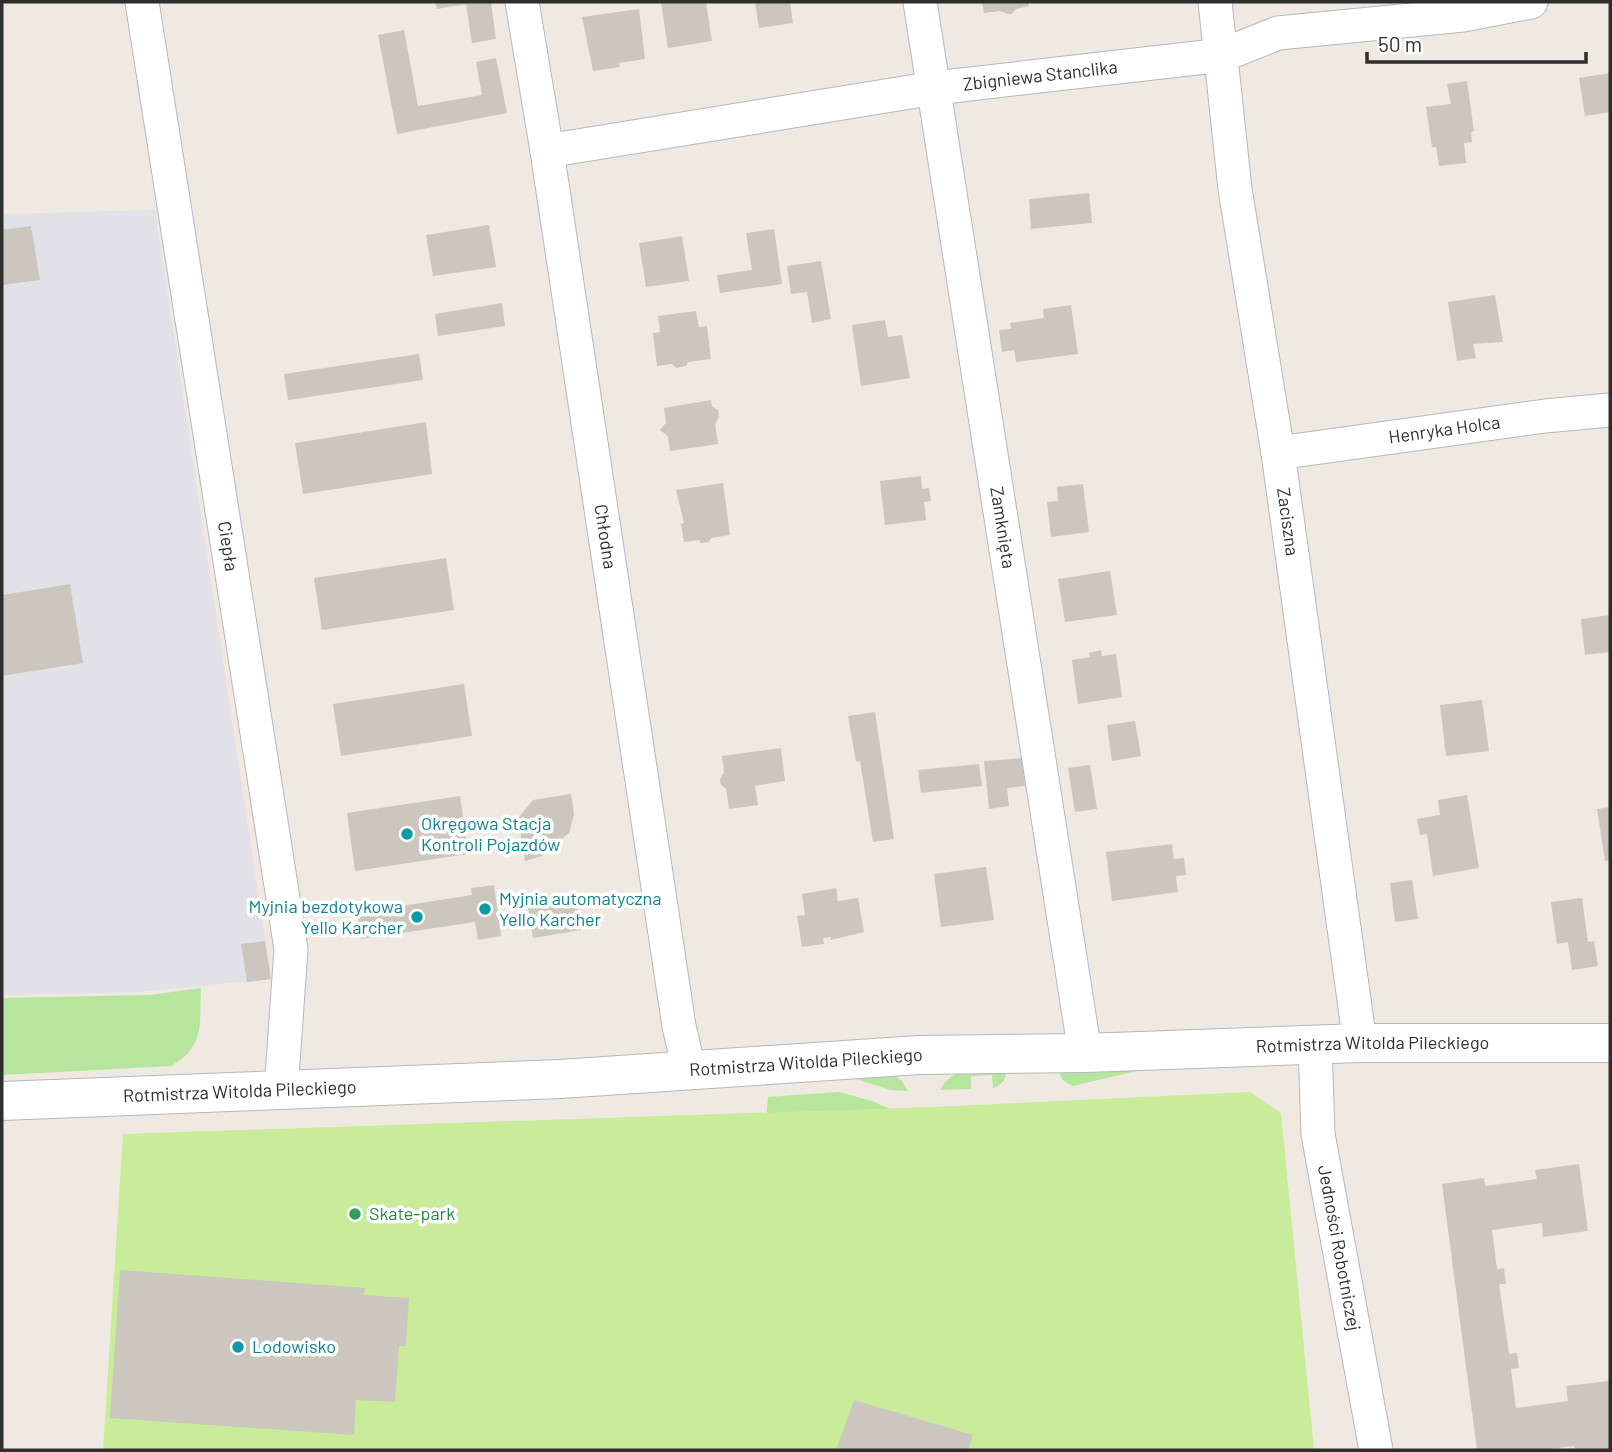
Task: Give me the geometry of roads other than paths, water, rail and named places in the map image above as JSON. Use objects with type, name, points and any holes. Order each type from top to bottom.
[{"type":"street","name":"Ciepła","points":[[142,2],[291,949],[281,1091]]},
{"type":"street","name":"Chłodna","points":[[522,2],[547,151],[679,1026],[689,1069]]},
{"type":"street","name":"Zamknięta","points":[[920,2],[1085,1053]]},
{"type":"street","name":"Zaciszna","points":[[1215,2],[1223,55],[1235,189],[1278,453],[1360,1043]]},
{"type":"street","name":"Zbigniewa Stanclika","points":[[547,151],[935,88],[1223,55],[1278,33],[1462,15],[1531,2]]},
{"type":"street","name":"Henryka Holca","points":[[1278,453],[1545,416],[1610,410]]},
{"type":"street","name":"Rotmistrza Witolda Pileckiego","points":[[2,1101],[560,1079],[919,1055],[1085,1053],[1360,1043],[1610,1043]]},
{"type":"street","name":"Jedności Robotniczej","points":[[1315,1045],[1318,1135],[1376,1450]]},
{"type":"place","name":"Okręgowa Stacja Kontroli Pojazdów","points":[[407,834]]},
{"type":"place","name":"Myjnia automatyczna Yello Karcher","points":[[485,909]]},
{"type":"place","name":"Myjnia bezdotykowa Yello Karcher","points":[[417,917]]},
{"type":"place","name":"Skate-park","points":[[355,1214]]},
{"type":"place","name":"Lodowisko","points":[[238,1347]]}]
